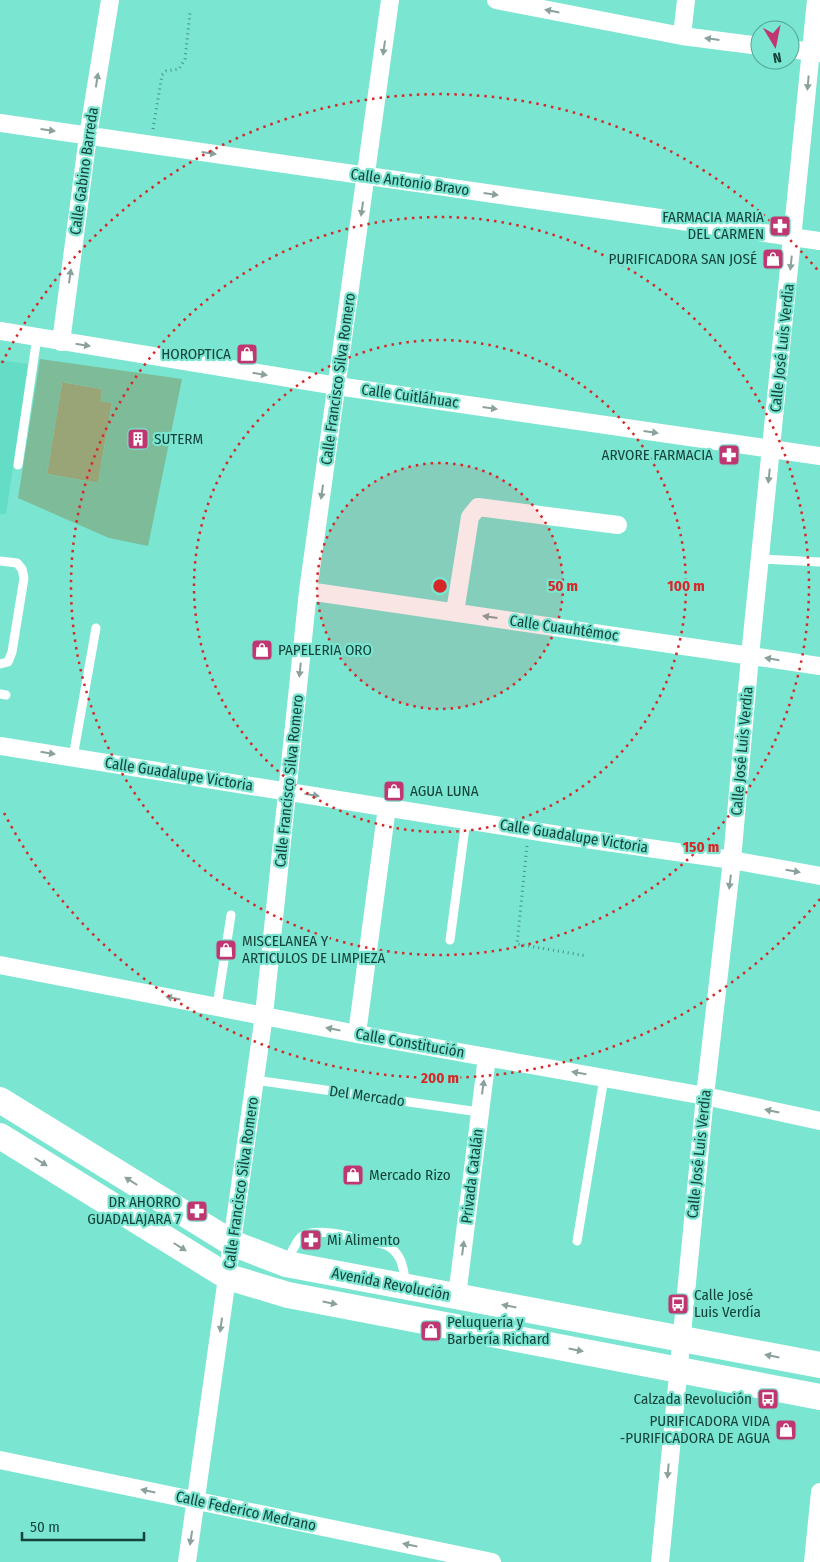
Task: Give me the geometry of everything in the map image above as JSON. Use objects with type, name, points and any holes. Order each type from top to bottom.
[{"type":"main road","name":"Avenida Revolución","points":[[0,1100],[232,1243],[286,1264],[820,1365]]},
{"type":"main road","name":"Avenida Revolución","points":[[0,1136],[228,1277],[288,1295],[820,1397]]},
{"type":"street","name":"Calle Gabino Barreda","points":[[61,342],[88,136],[110,0]]},
{"type":"street","name":"Calle Francisco Silva Romero","points":[[187,1562],[197,1502],[264,1015],[308,591],[390,0]]},
{"type":"street","points":[[496,0],[682,36],[750,45]]},
{"type":"street","points":[[682,36],[686,0]]},
{"type":"street","name":"Calle José Luis Verdia","points":[[660,1562],[705,1096],[732,860],[771,449],[793,237],[815,53],[816,0]]},
{"type":"street","points":[[800,51],[815,53]]},
{"type":"street","name":"Calle Antonio Bravo","points":[[0,123],[820,241]]},
{"type":"street","name":"Calle Cuitláhuac","points":[[0,331],[337,386],[820,456]]},
{"type":"street","points":[[455,612],[470,517],[478,508],[618,525]]},
{"type":"street","name":"Calle Cuauhtémoc","points":[[308,591],[820,666]]},
{"type":"street","name":"Calle Guadalupe Victoria","points":[[0,746],[529,830],[732,860],[820,876]]},
{"type":"street","points":[[356,1034],[387,807]]},
{"type":"street","name":"Calle Constitución","points":[[0,965],[356,1034],[705,1096],[820,1121]]},
{"type":"street","name":"Privada Catalán","points":[[457,1296],[487,1057]]},
{"type":"street","name":"Calle Federico Medrano","points":[[0,1460],[445,1557],[492,1562]]},
{"type":"street","points":[[813,1562],[820,1492]]},
{"type":"lane","points":[[18,465],[37,337]]},
{"type":"lane","points":[[760,559],[820,562]]},
{"type":"lane","points":[[0,561],[17,562],[22,569],[24,578],[12,652],[8,662],[0,664]]},
{"type":"lane","points":[[72,757],[96,628]]},
{"type":"lane","points":[[450,940],[466,820]]},
{"type":"lane","points":[[217,1006],[231,915]]},
{"type":"lane","points":[[577,1241],[604,1078]]},
{"type":"lane","name":"Del Mercado","points":[[255,1080],[480,1112]]},
{"type":"lane","points":[[286,1264],[302,1236],[311,1232],[323,1232],[386,1245],[395,1250],[400,1257],[406,1286]]},
{"type":"path","points":[[151,145],[159,80],[166,71],[179,69],[183,65],[190,13]]},
{"type":"path","points":[[529,830],[517,944],[587,956]]},
{"type":"shaded area","points":[[0,360],[28,364],[6,514],[0,514]]},
{"type":"shaded area","points":[[62,382],[102,389],[101,401],[112,403],[98,483],[47,474]]},
{"type":"building","name":"SUTERM","points":[[40,359],[182,379],[148,546],[109,538],[18,498]],"holes":[[[62,382],[102,389],[100,401],[112,403],[98,483],[47,474]]]},
{"type":"place","name":"FARMACIA MARIA DEL CARMEN","points":[[780,226]]},
{"type":"place","name":"PURIFICADORA SAN JOSÉ","points":[[773,259]]},
{"type":"place","name":"HOROPTICA","points":[[247,354]]},
{"type":"place","name":"SUTERM","points":[[138,439]]},
{"type":"place","name":"ARVORE FARMACIA","points":[[729,455]]},
{"type":"place","name":"PAPELERIA ORO","points":[[262,650]]},
{"type":"place","name":"AGUA LUNA","points":[[394,791]]},
{"type":"place","name":"MISCELANEA Y ARTICULOS DE LIMPIEZA","points":[[226,950]]},
{"type":"place","name":"Mercado Rizo","points":[[353,1175]]},
{"type":"place","name":"DR AHORRO GUADALAJARA 7","points":[[197,1211]]},
{"type":"place","name":"Mi Alimento","points":[[311,1240]]},
{"type":"place","name":"Calle José Luis Verdía","points":[[678,1304]]},
{"type":"place","name":"Peluquería y Barbería Richard","points":[[431,1331]]},
{"type":"place","name":"Calzada Revolución","points":[[768,1399]]},
{"type":"place","name":"PURIFICADORA VIDA -PURIFICADORA DE AGUA","points":[[786,1430]]}]
